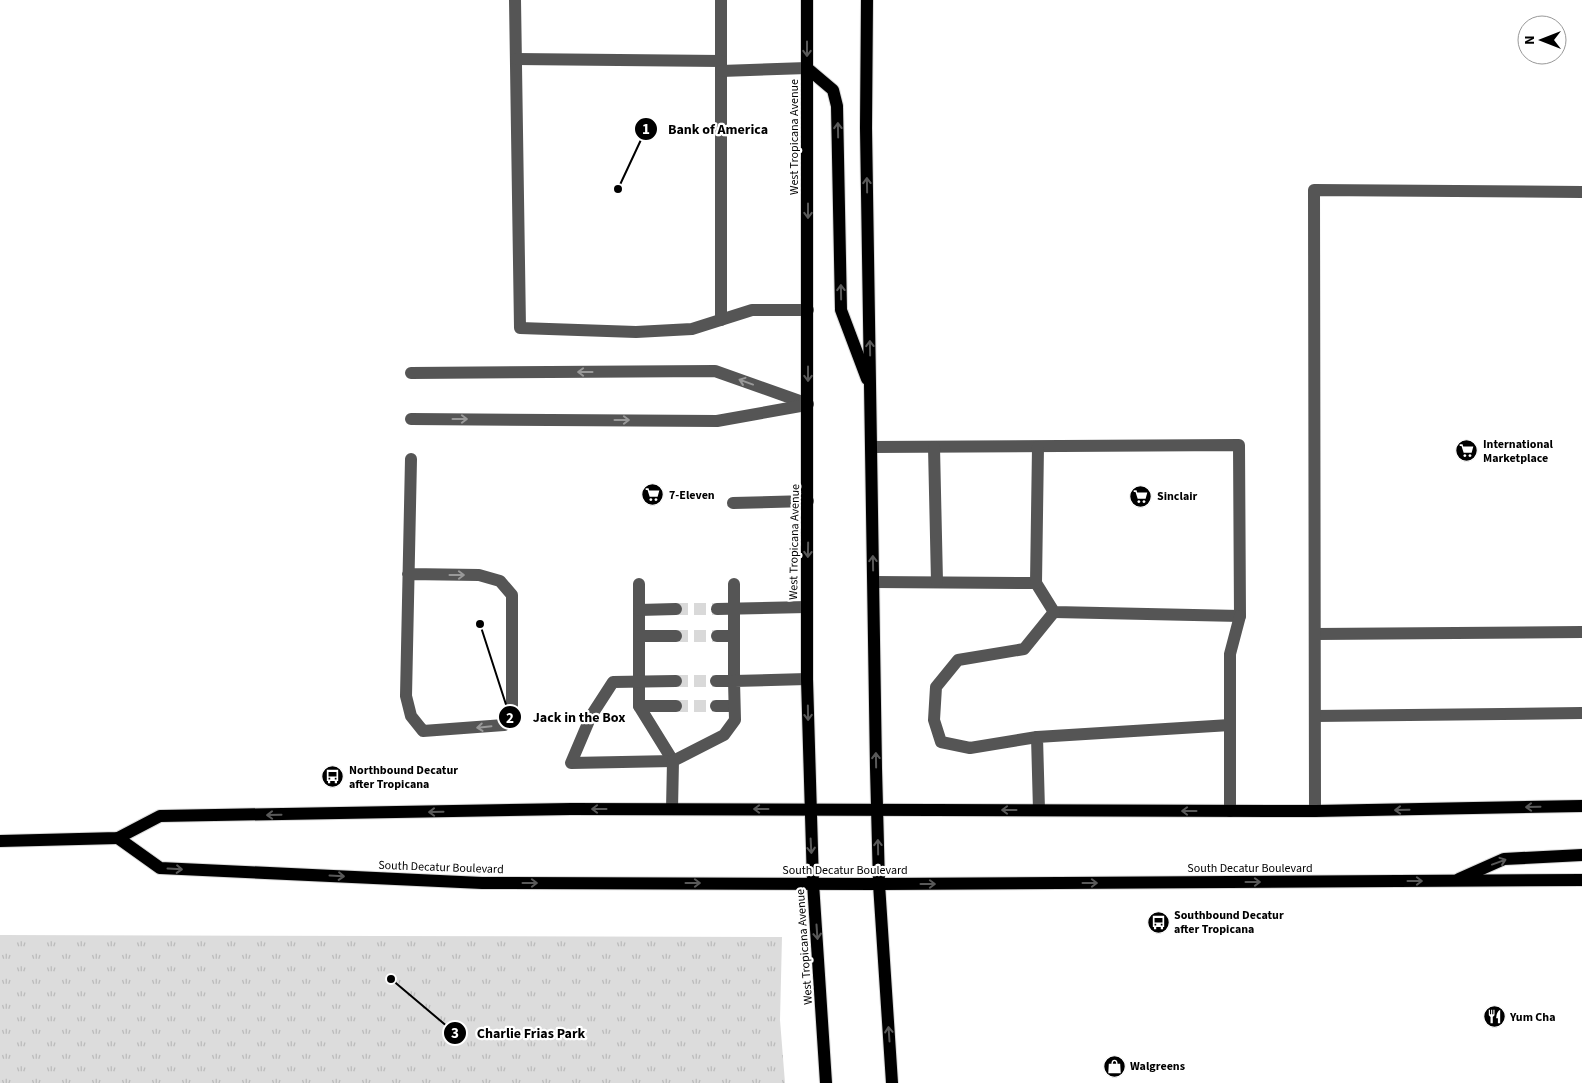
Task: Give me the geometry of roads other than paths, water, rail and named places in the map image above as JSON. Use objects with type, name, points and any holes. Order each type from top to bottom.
[{"type":"main road","name":"West Tropicana Avenue","points":[[807,0],[807,679],[813,883],[826,1083]]},
{"type":"main road","points":[[867,0],[870,388],[877,809],[879,884],[892,1083]]},
{"type":"main road","points":[[807,68],[833,90],[837,106],[841,310],[870,388]]},
{"type":"main road","points":[[0,841],[118,838],[160,816],[672,809],[1316,811],[1582,806]]},
{"type":"main road","name":"South Decatur Boulevard","points":[[118,838],[160,868],[482,883],[879,884],[1582,880]]},
{"type":"main road","points":[[1454,881],[1504,859],[1582,855]]},
{"type":"lane","points":[[516,0],[520,328],[636,332],[692,329],[752,310],[808,310]]},
{"type":"lane","points":[[721,0],[722,320]]},
{"type":"lane","points":[[516,59],[807,68]]},
{"type":"lane","points":[[1316,811],[1314,190],[1582,192]]},
{"type":"lane","points":[[411,373],[715,371],[808,404]]},
{"type":"lane","points":[[411,419],[717,421],[808,404]]},
{"type":"lane","points":[[871,447],[1239,445],[1240,616],[1230,654],[1230,811]]},
{"type":"lane","points":[[1038,446],[1036,583],[1054,612]]},
{"type":"lane","points":[[934,447],[937,582]]},
{"type":"lane","points":[[408,574],[479,575],[500,581],[512,595],[512,705],[504,725],[423,731],[411,716],[406,696],[408,574],[411,459]]},
{"type":"lane","points":[[734,503],[808,502]]},
{"type":"lane","points":[[874,582],[1036,583]]},
{"type":"lane","points":[[639,584],[639,706],[672,761],[672,809]]},
{"type":"lane","points":[[676,681],[613,682],[592,716],[571,763],[672,761],[724,735],[735,720],[734,584]]},
{"type":"lane","points":[[717,609],[807,607]]},
{"type":"lane","points":[[639,610],[676,609]]},
{"type":"lane","points":[[1054,612],[1240,616]]},
{"type":"lane","points":[[1054,612],[1024,649],[958,660],[936,687],[934,720],[941,742],[970,748],[1037,737],[1230,725]]},
{"type":"lane","points":[[1315,634],[1582,632]]},
{"type":"lane","points":[[639,636],[676,636]]},
{"type":"lane","points":[[717,636],[734,636]]},
{"type":"lane","points":[[716,681],[807,679]]},
{"type":"lane","points":[[639,706],[676,706]]},
{"type":"lane","points":[[716,706],[734,706]]},
{"type":"lane","points":[[1316,716],[1582,713]]},
{"type":"lane","points":[[1037,737],[1039,810]]},
{"type":"tunnel","points":[[676,609],[717,609]]},
{"type":"tunnel","points":[[676,636],[717,636]]},
{"type":"tunnel","points":[[676,681],[716,681]]},
{"type":"tunnel","points":[[676,706],[716,706]]},
{"type":"place","name":"Bank of America","points":[[618,189]]},
{"type":"place","name":"International Marketplace","points":[[1467,451]]},
{"type":"place","name":"7-Eleven","points":[[653,495]]},
{"type":"place","name":"Sinclair","points":[[1141,496]]},
{"type":"place","name":"Jack in the Box","points":[[480,624]]},
{"type":"place","name":"Northbound Decatur after Tropicana","points":[[333,777]]},
{"type":"place","name":"Southbound Decatur after Tropicana","points":[[1158,922]]},
{"type":"place","name":"Charlie Frias Park","points":[[391,979]]},
{"type":"place","name":"Yum Cha","points":[[1494,1017]]},
{"type":"place","name":"Walgreens","points":[[1114,1066]]}]
